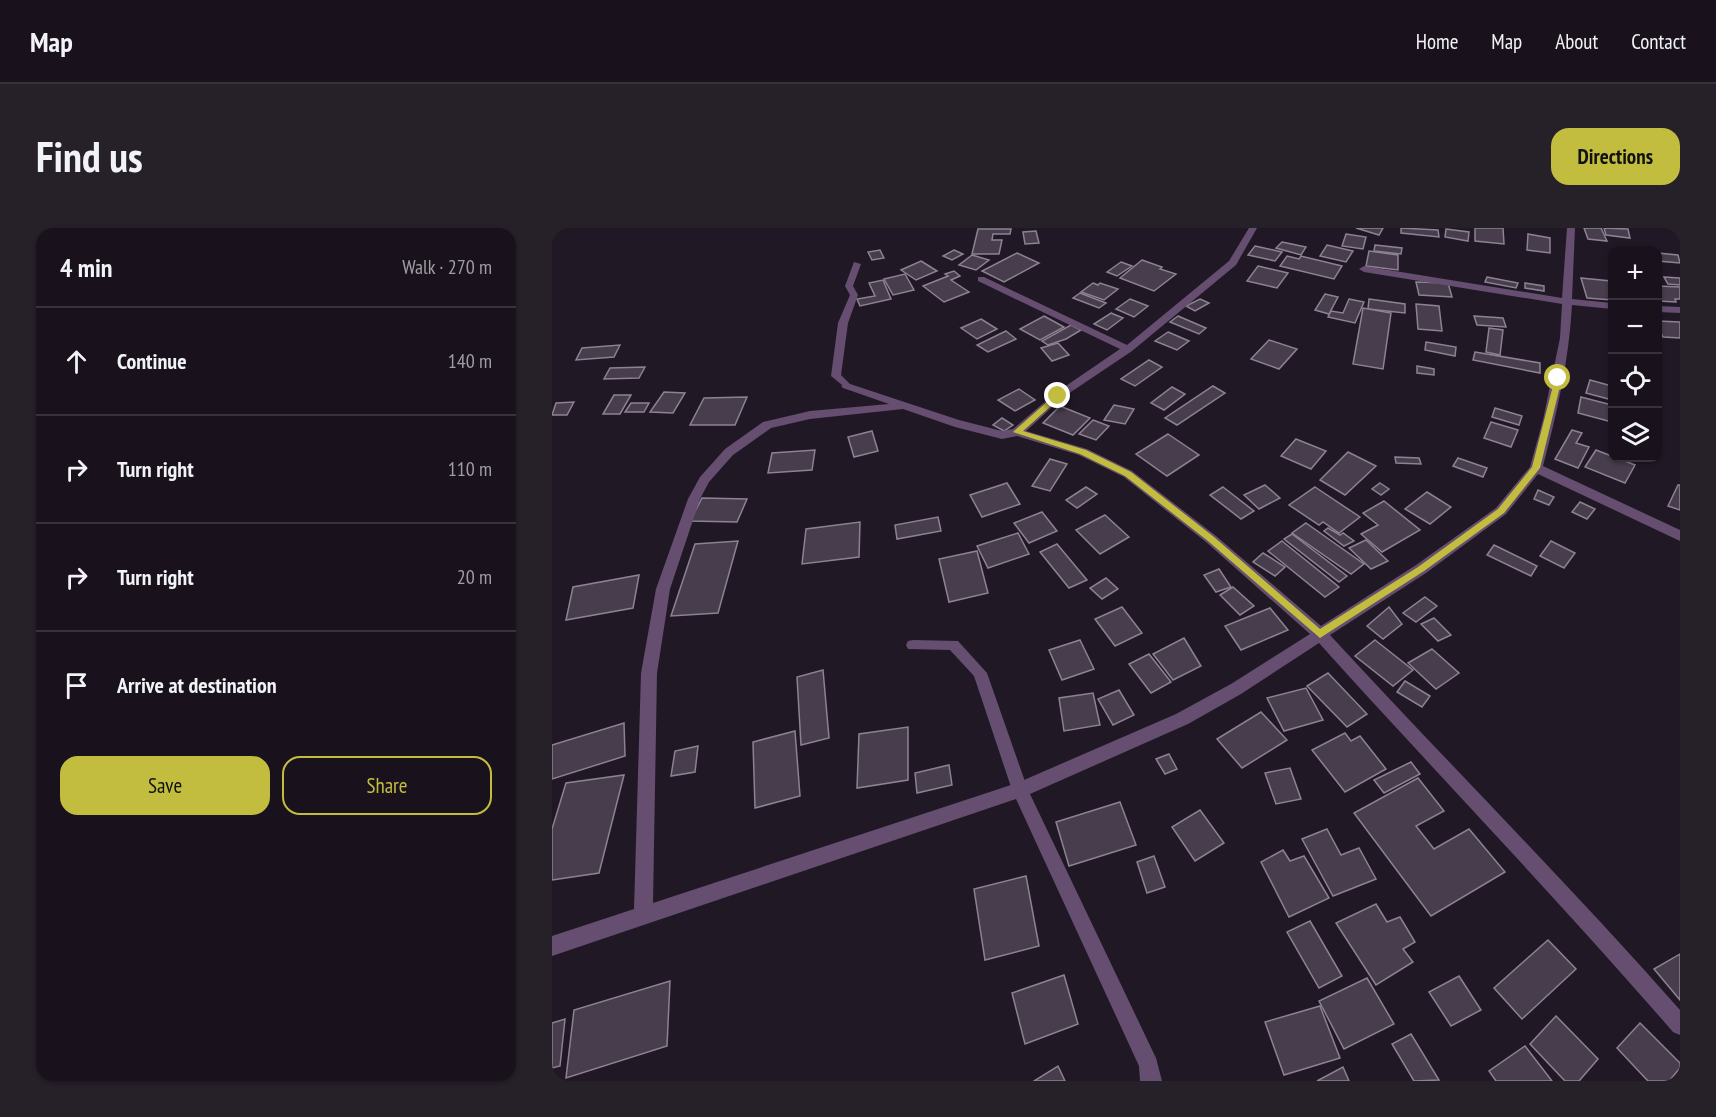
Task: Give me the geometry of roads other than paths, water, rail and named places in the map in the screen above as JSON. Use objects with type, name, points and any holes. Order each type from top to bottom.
[{"type":"street","points":[[1017,432],[1058,396],[1128,349],[1233,263],[1253,228]]},
{"type":"street","points":[[552,946],[1020,790],[1182,719],[1236,689],[1421,569],[1501,511],[1536,468],[1558,378],[1565,338],[1571,228]]},
{"type":"street","points":[[1364,269],[1608,305]]},
{"type":"street","points":[[981,279],[1128,349]]},
{"type":"street","points":[[1662,309],[1680,310]]},
{"type":"street","points":[[847,386],[955,423],[1002,435],[1017,432],[1083,452],[1128,474],[1211,539],[1320,634],[1419,743],[1604,938],[1680,1025]]},
{"type":"street","points":[[643,916],[649,673],[663,589],[694,499],[704,480],[729,452],[767,425],[810,415],[906,406]]},
{"type":"street","points":[[1536,468],[1680,536]]},
{"type":"street","points":[[1020,790],[1149,1065],[1151,1081]]},
{"type":"lane","points":[[847,386],[836,376],[843,323],[854,295],[849,286],[856,264]]},
{"type":"lane","points":[[913,645],[953,645],[980,673],[1020,790]]}]
